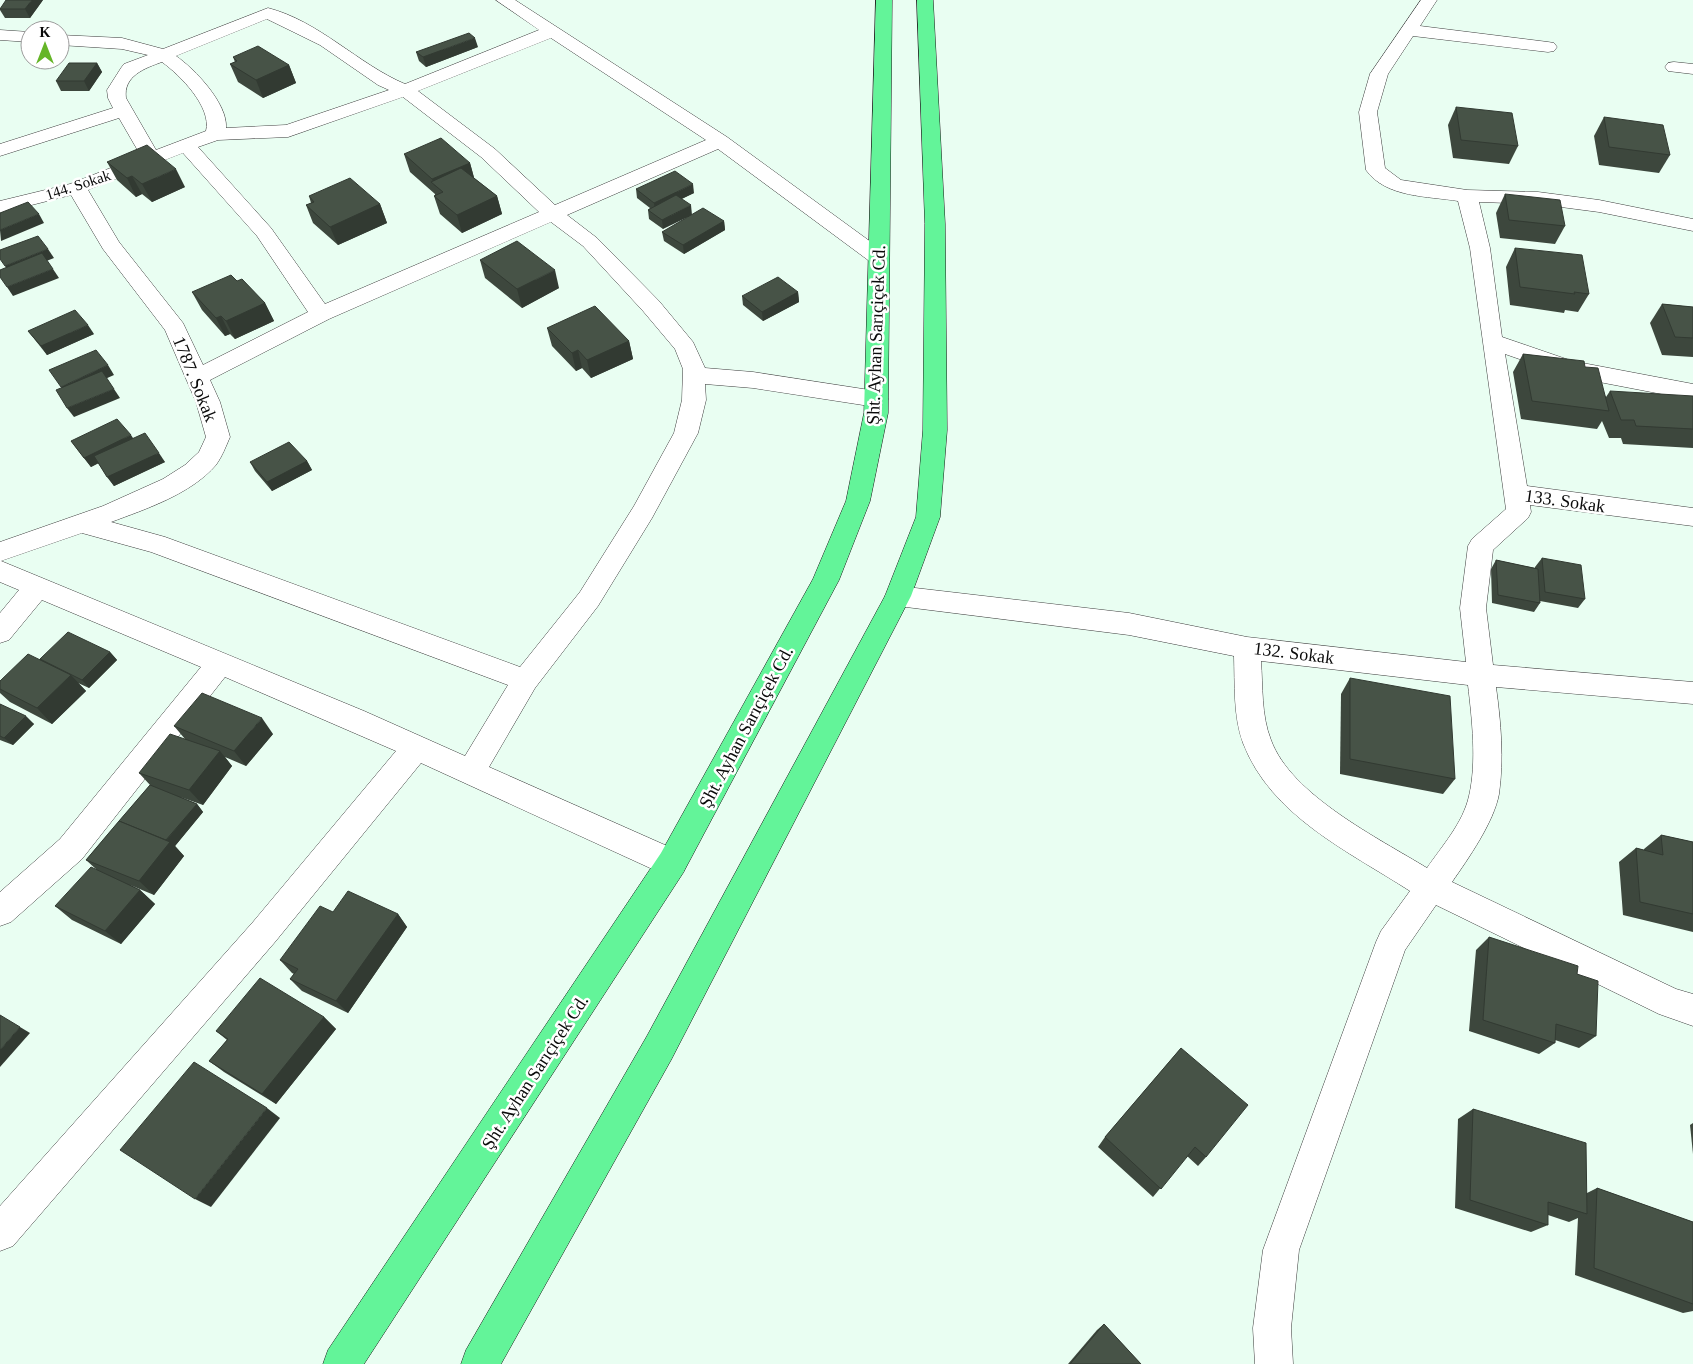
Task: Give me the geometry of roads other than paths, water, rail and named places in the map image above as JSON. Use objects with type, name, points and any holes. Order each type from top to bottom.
[{"type":"main road","name":"Şht. Ayhan Sarıçiçek Cd.","points":[[342,1364],[672,863],[826,580],[858,501],[876,413],[884,0]]},
{"type":"main road","points":[[480,1364],[659,1048],[898,596],[928,517],[935,430],[936,234],[925,0]]},
{"type":"street","points":[[504,0],[720,141],[879,258]]},
{"type":"street","points":[[1428,0],[1379,74],[1368,112],[1376,170],[1395,185],[1467,196],[1538,198],[1599,206],[1693,225]]},
{"type":"street","points":[[152,159],[117,98],[116,90],[130,68],[268,13],[326,41],[384,81],[405,90],[488,153],[552,213],[590,242],[651,306],[685,347],[694,374],[694,400],[686,433],[643,512],[588,599],[525,680],[471,772]]},
{"type":"street","points":[[1409,30],[1548,47]]},
{"type":"street","name":"144. Sokak","points":[[0,207],[77,188],[215,134],[288,131],[405,90],[553,31]]},
{"type":"street","points":[[0,35],[20,36]]},
{"type":"street","points":[[70,41],[133,45],[163,55],[179,66],[211,103],[219,121],[215,134]]},
{"type":"street","points":[[1674,67],[1693,69]]},
{"type":"street","points":[[0,150],[125,110]]},
{"type":"street","points":[[197,377],[320,314],[720,141]]},
{"type":"street","points":[[186,145],[264,232],[320,314]]},
{"type":"street","name":"1787. Sokak","points":[[0,552],[82,524],[178,483],[208,459],[218,437],[208,402],[175,328],[110,244],[77,188]]},
{"type":"street","points":[[1467,196],[1480,248],[1492,341],[1516,494]]},
{"type":"street","points":[[1492,341],[1568,368],[1693,392]]},
{"type":"street","points":[[694,374],[753,380],[876,399]]},
{"type":"street","name":"133. Sokak","points":[[1480,675],[1473,608],[1481,546],[1519,512],[1516,494],[1693,517]]},
{"type":"street","points":[[82,524],[156,544],[525,680]]},
{"type":"street","points":[[0,572],[417,747],[672,863]]},
{"type":"street","points":[[0,632],[37,587]]},
{"type":"street","name":"132. Sokak","points":[[898,596],[1129,624],[1247,648],[1435,672],[1693,694]]},
{"type":"street","points":[[1247,648],[1250,718],[1257,742],[1270,766],[1283,784],[1317,816],[1431,887],[1671,1003],[1693,1010]]},
{"type":"street","points":[[0,912],[71,848],[220,663]]},
{"type":"street","points":[[1274,1364],[1272,1328],[1281,1250],[1392,942],[1467,836],[1484,796],[1488,734],[1480,675]]},
{"type":"street","points":[[0,1233],[264,932],[417,747]]}]
